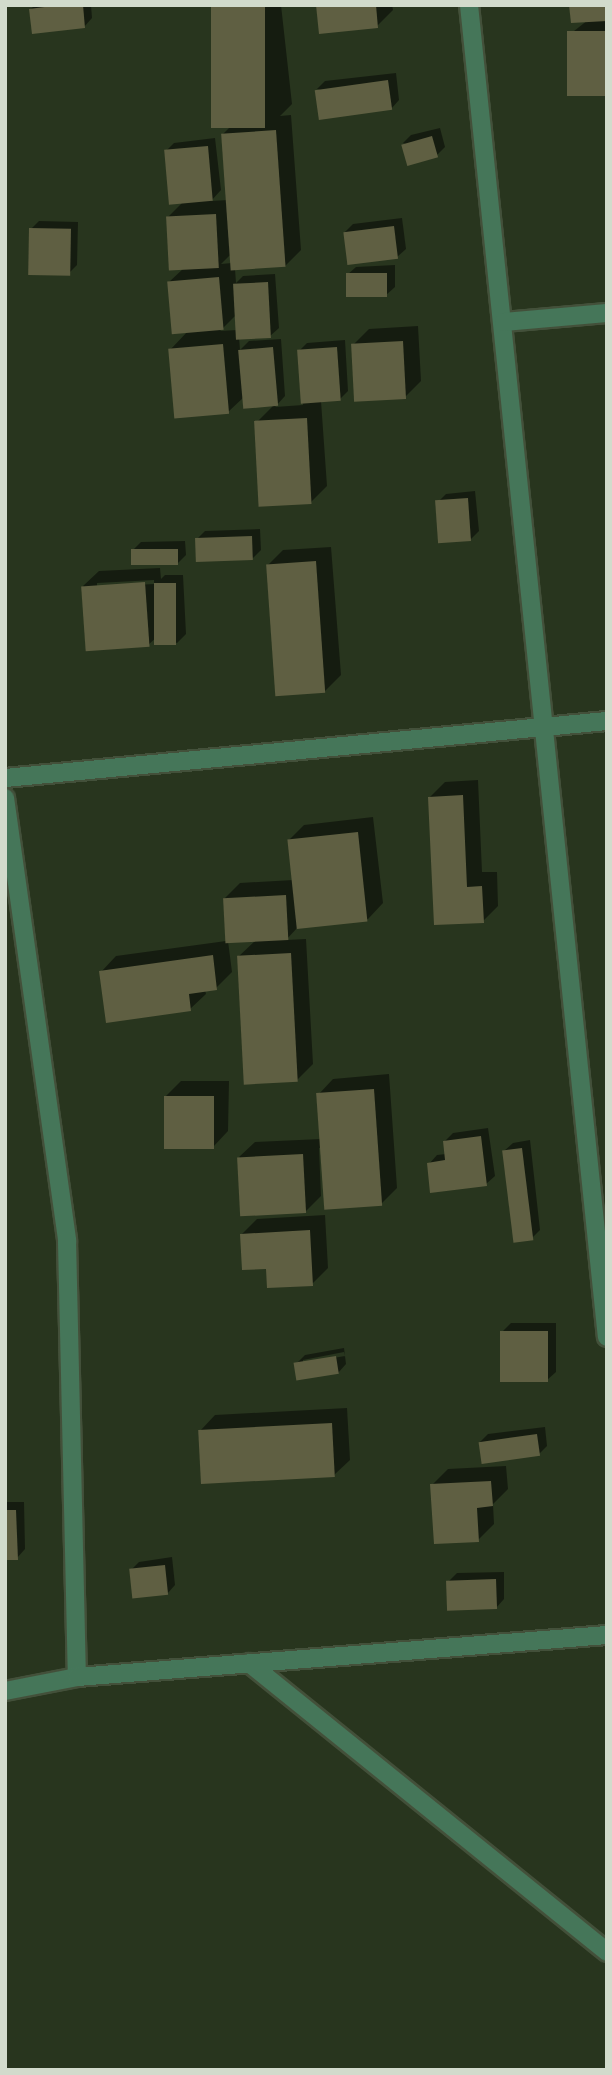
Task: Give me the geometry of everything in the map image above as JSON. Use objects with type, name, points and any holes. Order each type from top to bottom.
[{"type":"street","points":[[469,5],[504,322],[607,1337]]},
{"type":"street","points":[[504,322],[607,313]]},
{"type":"street","points":[[5,778],[607,721]]},
{"type":"street","points":[[5,798],[67,1241],[76,1677]]},
{"type":"street","points":[[5,1691],[76,1677],[607,1635]]},
{"type":"street","points":[[249,1663],[607,1952]]},
{"type":"building","points":[[83,5],[85,28],[32,34],[29,9]]},
{"type":"building","points":[[211,5],[265,5],[265,128],[211,128]]},
{"type":"building","points":[[316,5],[376,5],[378,28],[319,34]]},
{"type":"building","points":[[569,5],[607,5],[607,21],[571,23]]},
{"type":"building","points":[[567,31],[607,31],[607,96],[567,96]]},
{"type":"building","points":[[388,80],[392,110],[319,120],[315,90]]},
{"type":"building","points":[[276,130],[286,267],[231,271],[221,134]]},
{"type":"building","points":[[432,136],[438,157],[407,166],[401,145]]},
{"type":"building","points":[[208,146],[213,201],[169,205],[164,150]]},
{"type":"building","points":[[216,214],[219,268],[169,271],[166,217]]},
{"type":"building","points":[[394,226],[398,259],[347,265],[343,232]]},
{"type":"building","points":[[29,228],[71,229],[70,276],[28,275]]},
{"type":"building","points":[[346,273],[387,273],[387,297],[346,297]]},
{"type":"building","points":[[219,277],[224,330],[172,334],[167,282]]},
{"type":"building","points":[[268,282],[271,338],[236,340],[233,284]]},
{"type":"building","points":[[403,341],[406,399],[354,402],[351,344]]},
{"type":"building","points":[[223,344],[229,414],[174,419],[168,349]]},
{"type":"building","points":[[273,347],[278,406],[243,409],[238,350]]},
{"type":"building","points":[[337,347],[341,401],[301,404],[297,350]]},
{"type":"building","points":[[307,418],[312,504],[259,507],[254,421]]},
{"type":"building","points":[[468,498],[471,541],[438,543],[435,500]]},
{"type":"building","points":[[252,536],[253,560],[196,562],[195,538]]},
{"type":"building","points":[[131,549],[178,549],[178,565],[131,565]]},
{"type":"building","points":[[316,561],[325,693],[275,696],[266,564]]},
{"type":"building","points":[[145,582],[150,647],[86,651],[81,586]]},
{"type":"building","points":[[154,583],[176,583],[176,645],[154,645]]},
{"type":"building","points":[[463,795],[467,887],[482,886],[484,923],[434,925],[428,797]]},
{"type":"building","points":[[358,832],[367,922],[297,929],[287,839]]},
{"type":"building","points":[[286,895],[288,940],[225,943],[223,898]]},
{"type":"building","points":[[291,953],[298,1082],[244,1085],[237,956]]},
{"type":"building","points":[[213,955],[217,990],[189,994],[191,1011],[106,1023],[99,971]]},
{"type":"building","points":[[374,1089],[382,1206],[324,1210],[316,1093]]},
{"type":"building","points":[[164,1096],[214,1096],[214,1149],[164,1149]]},
{"type":"building","points":[[481,1136],[487,1186],[430,1193],[427,1163],[445,1160],[443,1141]]},
{"type":"building","points":[[522,1148],[533,1240],[513,1243],[502,1150]]},
{"type":"building","points":[[303,1154],[306,1213],[240,1216],[237,1157]]},
{"type":"building","points":[[310,1230],[313,1286],[267,1288],[266,1269],[242,1270],[240,1234]]},
{"type":"building","points":[[500,1331],[548,1331],[548,1382],[500,1382]]},
{"type":"building","points":[[336,1356],[339,1374],[296,1381],[294,1363]]},
{"type":"building","points":[[332,1423],[335,1477],[201,1484],[198,1430]]},
{"type":"building","points":[[537,1434],[540,1456],[482,1464],[479,1442]]},
{"type":"building","points":[[491,1481],[493,1506],[477,1508],[479,1542],[434,1544],[430,1484]]},
{"type":"building","points":[[5,1510],[16,1510],[18,1560],[5,1560]]},
{"type":"building","points":[[165,1565],[168,1595],[132,1599],[129,1569]]},
{"type":"building","points":[[496,1579],[497,1609],[447,1611],[446,1581]]}]
